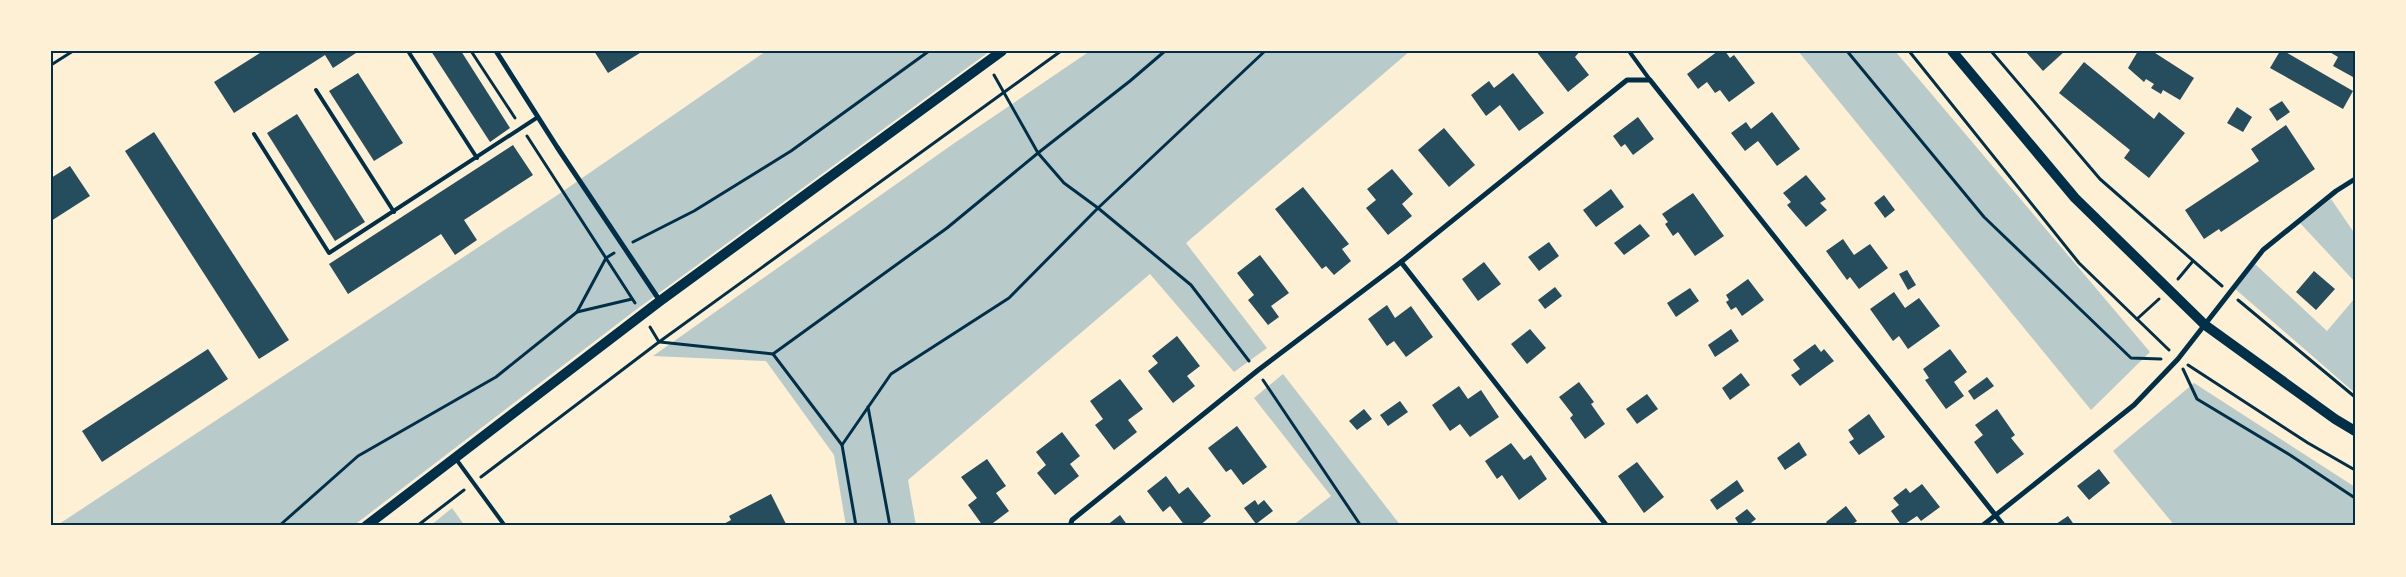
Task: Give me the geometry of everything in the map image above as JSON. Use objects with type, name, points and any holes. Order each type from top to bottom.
[{"type":"main road","points":[[366,526],[660,301],[1002,51]]},
{"type":"main road","points":[[1952,51],[2075,198],[2205,325],[2335,419],[2355,431]]},
{"type":"street","points":[[496,51],[660,301]]},
{"type":"street","points":[[1070,526],[1072,520],[1257,371],[1401,262],[1627,80],[1650,80],[2004,526]]},
{"type":"street","points":[[1982,526],[2134,405],[2178,359],[2228,292],[2264,250],[2336,191],[2355,179]]},
{"type":"street","points":[[1401,262],[1607,526]]},
{"type":"lane","points":[[408,51],[477,158]]},
{"type":"lane","points":[[1629,51],[1650,80]]},
{"type":"lane","points":[[316,90],[394,212]]},
{"type":"lane","points":[[254,134],[329,253],[538,117]]},
{"type":"lane","points":[[454,458],[505,526]]},
{"type":"path","points":[[51,65],[73,51]]},
{"type":"path","points":[[471,51],[659,342]]},
{"type":"path","points":[[279,526],[358,456],[496,377],[577,312],[606,258],[623,247],[694,211],[791,151],[930,51]]},
{"type":"path","points":[[417,526],[659,342],[1061,51]]},
{"type":"path","points":[[659,342],[773,354],[947,228],[1038,152],[1130,82],[1165,51]]},
{"type":"path","points":[[842,445],[891,374],[1009,298],[1098,208],[1265,51]]},
{"type":"path","points":[[1847,51],[1984,217],[2131,358],[2178,359]]},
{"type":"path","points":[[1909,51],[2079,263],[2178,359],[2308,443],[2355,470]]},
{"type":"path","points":[[1991,51],[2100,179],[2228,292],[2355,397]]},
{"type":"path","points":[[986,62],[1005,91],[1038,152],[1064,183],[1098,208],[1191,285],[1257,371],[1361,526]]},
{"type":"path","points":[[577,312],[632,299]]},
{"type":"path","points":[[773,354],[842,445],[856,526]]},
{"type":"path","points":[[2178,359],[2197,399],[2290,455],[2355,498]]},
{"type":"path","points":[[868,407],[890,526]]},
{"type":"shaded area","points":[[766,51],[990,51],[633,312],[353,526],[56,526],[559,194]]},
{"type":"shaded area","points":[[1090,51],[1410,51],[1186,243],[1267,348],[1234,372],[1150,274],[908,480],[916,526],[846,526],[834,455],[766,361],[653,356],[953,144]]},
{"type":"shaded area","points":[[1798,51],[1895,51],[2150,352],[2091,410]]},
{"type":"shaded area","points":[[2331,199],[2355,234],[2355,282],[2300,223]]},
{"type":"shaded area","points":[[2255,264],[2327,331],[2355,298],[2355,393],[2234,288]]},
{"type":"shaded area","points":[[1283,374],[1401,526],[1292,526],[1331,496],[1254,398]]},
{"type":"shaded area","points":[[2194,383],[2355,487],[2355,526],[2175,526],[2113,451]]},
{"type":"shaded area","points":[[452,508],[465,526],[430,526]]},
{"type":"building","points":[[263,51],[359,51],[333,68],[325,55],[234,113],[214,82]]},
{"type":"building","points":[[431,51],[461,51],[510,128],[490,142]]},
{"type":"building","points":[[594,51],[643,51],[608,73]]},
{"type":"building","points":[[1536,51],[1580,51],[1575,57],[1589,75],[1568,92]]},
{"type":"building","points":[[1718,51],[1725,51],[1730,58],[1734,55],[1755,83],[1729,102],[1720,90],[1715,93],[1707,82],[1698,89],[1687,74]]},
{"type":"building","points":[[2025,51],[2065,51],[2043,71]]},
{"type":"building","points":[[2138,51],[2152,51],[2194,78],[2180,100],[2163,90],[2161,94],[2151,88],[2154,84],[2146,79],[2144,82],[2128,68]]},
{"type":"building","points":[[2280,51],[2284,51],[2353,91],[2343,109],[2270,68]]},
{"type":"building","points":[[2328,51],[2355,51],[2353,77],[2333,66],[2338,57]]},
{"type":"building","points":[[2084,62],[2154,119],[2159,112],[2185,133],[2149,178],[2124,158],[2130,150],[2059,93]]},
{"type":"building","points":[[358,73],[403,143],[374,161],[329,91]]},
{"type":"building","points":[[1513,73],[1544,113],[1519,131],[1500,105],[1486,116],[1471,95],[1489,81],[1494,88]]},
{"type":"building","points":[[2282,101],[2290,112],[2277,121],[2269,109]]},
{"type":"building","points":[[2237,107],[2252,117],[2243,132],[2227,123]]},
{"type":"building","points":[[1772,112],[1800,149],[1777,166],[1758,141],[1745,151],[1731,133],[1746,122],[1751,129]]},
{"type":"building","points":[[297,114],[365,222],[335,241],[267,133]]},
{"type":"building","points":[[1638,117],[1654,139],[1633,155],[1625,144],[1621,147],[1613,136]]},
{"type":"building","points":[[2286,125],[2315,169],[2221,232],[2219,229],[2204,239],[2185,210],[2259,161],[2251,149]]},
{"type":"building","points":[[1444,128],[1475,165],[1449,187],[1418,150]]},
{"type":"building","points":[[154,132],[289,340],[259,359],[125,151]]},
{"type":"building","points":[[513,145],[533,175],[464,220],[477,240],[455,255],[441,234],[348,294],[329,264]]},
{"type":"building","points":[[70,166],[90,196],[51,221],[51,178]]},
{"type":"building","points":[[1392,169],[1413,194],[1402,204],[1412,216],[1388,235],[1366,208],[1376,200],[1367,189]]},
{"type":"building","points":[[1806,175],[1826,199],[1820,203],[1827,210],[1806,227],[1787,205],[1791,202],[1783,193]]},
{"type":"building","points":[[1303,187],[1349,244],[1342,249],[1351,261],[1334,275],[1326,266],[1322,269],[1275,209]]},
{"type":"building","points":[[1611,189],[1624,207],[1596,227],[1583,210]]},
{"type":"building","points":[[1693,193],[1724,236],[1695,256],[1678,232],[1673,236],[1665,224],[1668,222],[1662,214]]},
{"type":"building","points":[[1884,195],[1895,210],[1885,218],[1874,203]]},
{"type":"building","points":[[1640,224],[1650,236],[1624,255],[1614,243]]},
{"type":"building","points":[[1843,239],[1854,255],[1870,244],[1888,268],[1859,289],[1850,277],[1847,280],[1826,251]]},
{"type":"building","points":[[1549,242],[1559,256],[1539,271],[1528,257]]},
{"type":"building","points":[[1260,255],[1289,293],[1271,306],[1279,317],[1268,325],[1248,300],[1254,295],[1237,273]]},
{"type":"building","points":[[1484,262],[1501,284],[1478,301],[1462,279]]},
{"type":"building","points":[[1907,270],[1916,285],[1908,290],[1899,274]]},
{"type":"building","points":[[2314,271],[2335,289],[2316,310],[2296,292]]},
{"type":"building","points":[[1748,279],[1764,300],[1742,316],[1736,307],[1731,310],[1726,302],[1729,300],[1726,295]]},
{"type":"building","points":[[1555,287],[1562,296],[1545,309],[1538,300]]},
{"type":"building","points":[[1690,288],[1699,301],[1676,317],[1667,303]]},
{"type":"building","points":[[1894,292],[1905,308],[1919,298],[1940,326],[1908,349],[1899,336],[1893,341],[1870,309]]},
{"type":"building","points":[[1387,305],[1395,318],[1411,306],[1433,337],[1406,357],[1394,341],[1387,346],[1368,319]]},
{"type":"building","points":[[1530,329],[1546,348],[1527,364],[1511,344]]},
{"type":"building","points":[[1731,329],[1739,341],[1715,357],[1708,345]]},
{"type":"building","points":[[1177,336],[1200,366],[1187,376],[1195,386],[1173,403],[1148,371],[1158,363],[1152,356]]},
{"type":"building","points":[[1815,344],[1821,352],[1824,349],[1834,361],[1800,386],[1791,375],[1800,369],[1793,360]]},
{"type":"building","points":[[208,349],[228,379],[102,462],[82,431]]},
{"type":"building","points":[[1950,349],[1967,372],[1954,382],[1964,396],[1946,409],[1925,380],[1929,378],[1923,369]]},
{"type":"building","points":[[1741,373],[1750,385],[1730,400],[1722,388]]},
{"type":"building","points":[[1987,377],[1994,386],[1974,400],[1968,391]]},
{"type":"building","points":[[1120,379],[1143,409],[1128,420],[1137,432],[1114,450],[1095,425],[1103,419],[1090,401]]},
{"type":"building","points":[[1579,382],[1594,402],[1591,404],[1605,424],[1585,439],[1570,418],[1573,415],[1559,397]]},
{"type":"building","points":[[1459,386],[1468,399],[1481,390],[1499,417],[1470,437],[1460,424],[1450,431],[1432,405]]},
{"type":"building","points":[[1647,394],[1658,409],[1637,424],[1626,409]]},
{"type":"building","points":[[1400,401],[1408,412],[1388,426],[1380,415]]},
{"type":"building","points":[[1364,409],[1372,419],[1357,430],[1349,421]]},
{"type":"building","points":[[1997,409],[2015,435],[2011,438],[2024,454],[1997,474],[1974,442],[1983,435],[1975,425]]},
{"type":"building","points":[[1869,414],[1885,437],[1859,455],[1849,442],[1854,439],[1848,430]]},
{"type":"building","points":[[1237,426],[1267,467],[1243,485],[1231,469],[1226,472],[1208,448]]},
{"type":"building","points":[[1062,432],[1080,456],[1070,464],[1079,476],[1055,495],[1037,473],[1046,465],[1036,452]]},
{"type":"building","points":[[1799,442],[1807,455],[1785,470],[1777,458]]},
{"type":"building","points":[[1511,443],[1524,460],[1531,455],[1547,479],[1519,500],[1502,475],[1497,479],[1485,461]]},
{"type":"building","points":[[987,459],[1006,486],[996,493],[1009,511],[989,526],[983,526],[968,505],[977,498],[961,477]]},
{"type":"building","points":[[1637,462],[1664,497],[1644,513],[1618,476]]},
{"type":"building","points":[[2099,469],[2110,483],[2089,500],[2077,486]]},
{"type":"building","points":[[1166,476],[1179,494],[1188,487],[1211,516],[1199,526],[1185,526],[1170,506],[1163,512],[1147,491]]},
{"type":"building","points":[[1737,480],[1744,491],[1717,510],[1710,500]]},
{"type":"building","points":[[1922,484],[1940,507],[1921,521],[1917,516],[1902,526],[1891,511],[1899,505],[1893,498],[1906,488],[1910,493]]},
{"type":"building","points":[[771,494],[787,526],[720,526],[731,520],[729,516]]},
{"type":"building","points":[[1255,500],[1258,505],[1264,500],[1273,511],[1256,524],[1244,508]]},
{"type":"building","points":[[1846,506],[1857,521],[1850,526],[1829,526],[1826,522]]},
{"type":"building","points":[[1747,509],[1756,519],[1747,526],[1740,526],[1735,518]]},
{"type":"building","points":[[1120,515],[1128,526],[1106,526]]},
{"type":"building","points":[[2068,516],[2075,526],[2053,526]]}]
